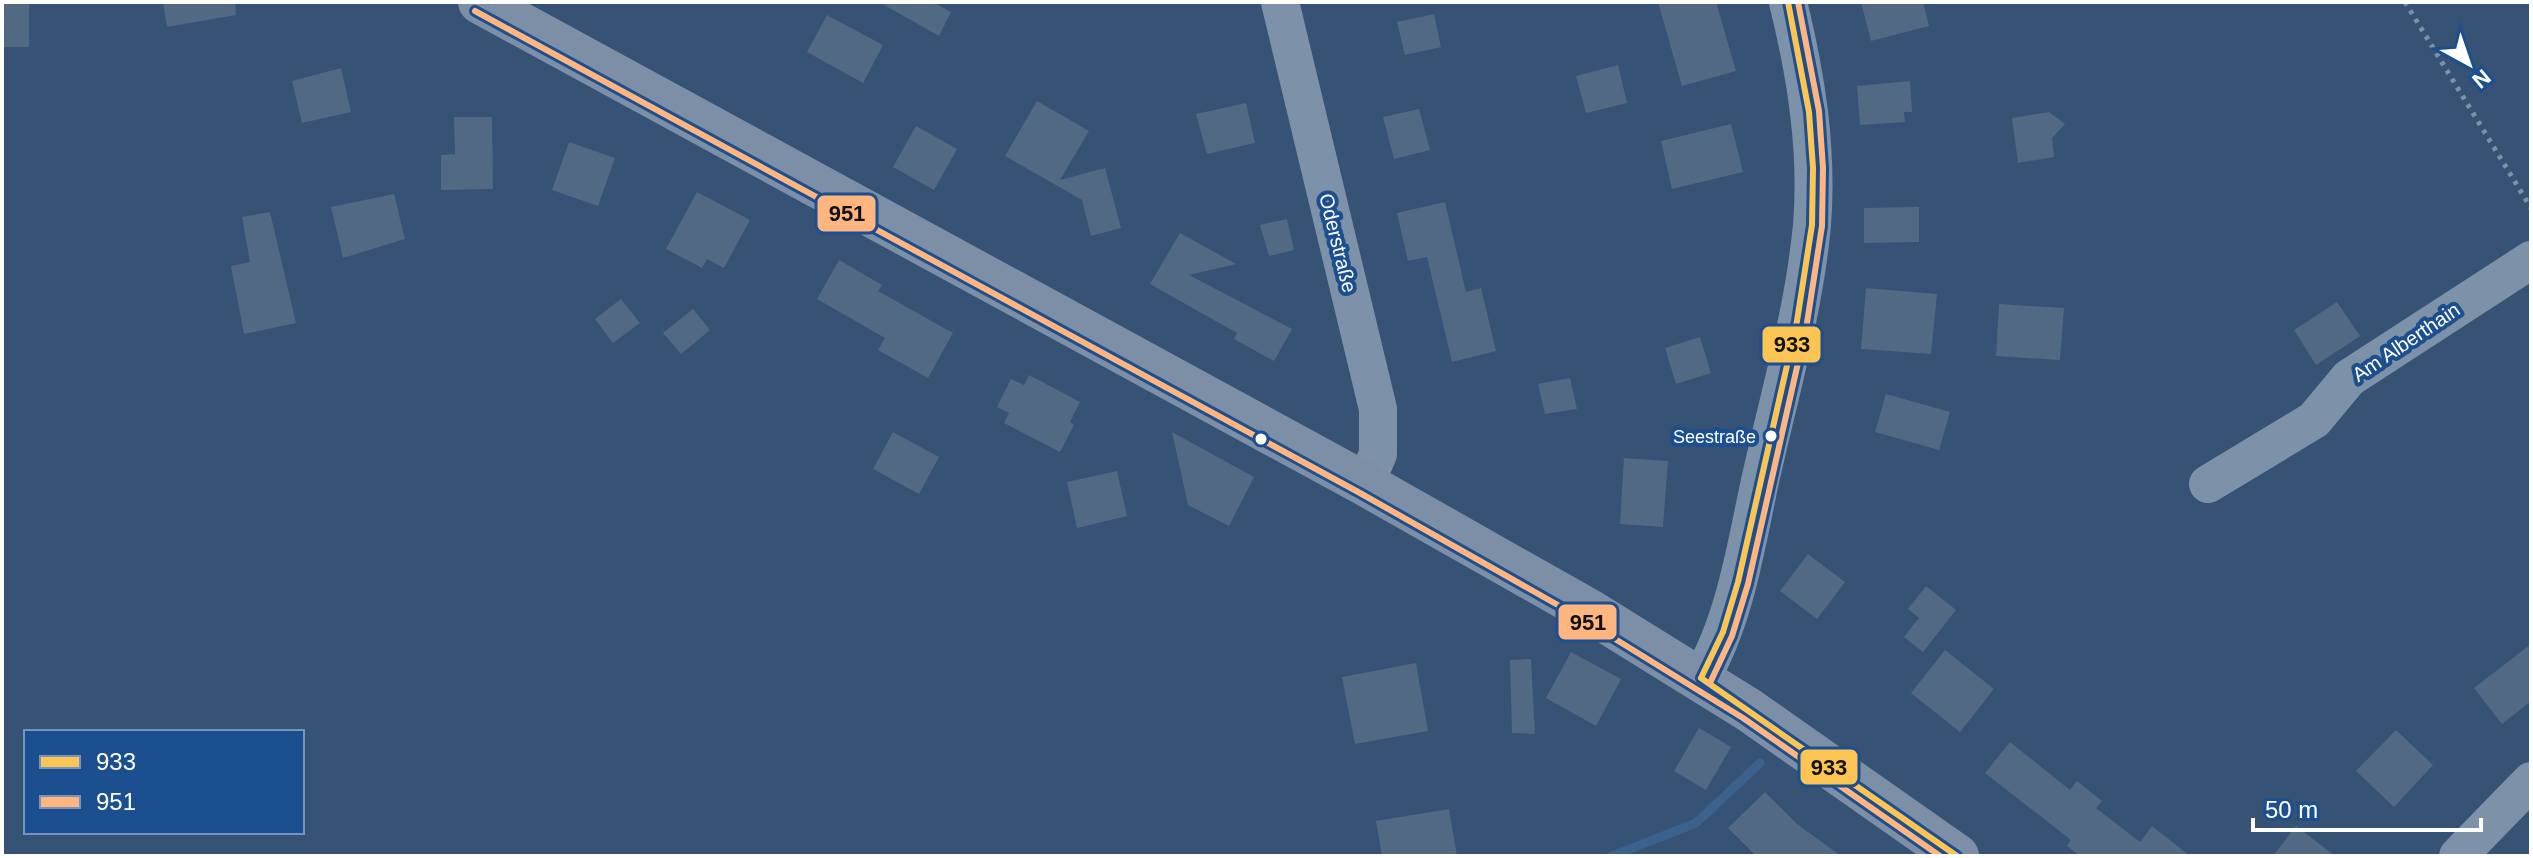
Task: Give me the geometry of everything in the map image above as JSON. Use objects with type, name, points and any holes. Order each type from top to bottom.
[{"type":"main road","points":[[480,2],[1365,484],[1701,678],[1957,856]]},
{"type":"street","name":"Oderstraße","points":[[1280,2],[1378,409],[1378,454],[1365,484]]},
{"type":"street","points":[[1701,678],[1721,640],[1756,501],[1800,305],[1812,223],[1811,120],[1788,2]]},
{"type":"street","name":"Am Alberthain","points":[[2208,484],[2314,420],[2349,378],[2531,260]]},
{"type":"street","points":[[2458,856],[2531,781]]},
{"type":"path","points":[[2405,2],[2531,208]]},
{"type":"building","points":[[2,2],[29,2],[29,47],[2,47]]},
{"type":"building","points":[[163,2],[235,2],[236,15],[167,27]]},
{"type":"building","points":[[879,2],[933,2],[951,12],[939,36]]},
{"type":"building","points":[[1658,2],[1716,2],[1736,71],[1682,86]]},
{"type":"building","points":[[1861,2],[1923,2],[1929,26],[1871,41]]},
{"type":"building","points":[[1434,14],[1441,47],[1405,55],[1397,22]]},
{"type":"building","points":[[827,15],[883,45],[863,83],[807,52]]},
{"type":"building","points":[[1618,65],[1627,103],[1586,113],[1576,76]]},
{"type":"building","points":[[341,68],[351,112],[302,123],[292,81]]},
{"type":"building","points":[[1910,81],[1912,112],[1904,112],[1905,122],[1860,125],[1857,86]]},
{"type":"building","points":[[1037,101],[1089,131],[1060,180],[1105,168],[1121,228],[1091,236],[1082,200],[1005,156]]},
{"type":"building","points":[[1246,103],[1255,143],[1207,154],[1196,114]]},
{"type":"building","points":[[1419,109],[1430,150],[1394,159],[1383,117]]},
{"type":"building","points":[[2049,112],[2065,124],[2052,138],[2054,157],[2018,163],[2012,118]]},
{"type":"building","points":[[454,117],[492,117],[493,189],[441,190],[441,155],[455,154]]},
{"type":"building","points":[[1731,124],[1743,172],[1672,189],[1661,141]]},
{"type":"building","points":[[916,126],[957,149],[934,190],[893,167]]},
{"type":"building","points":[[569,142],[615,158],[598,206],[552,190]]},
{"type":"building","points":[[697,192],[750,220],[724,268],[707,259],[702,268],[666,249]]},
{"type":"building","points":[[394,194],[405,239],[343,258],[331,207]]},
{"type":"building","points":[[1445,202],[1466,292],[1481,288],[1496,351],[1452,362],[1427,257],[1408,261],[1397,213]]},
{"type":"building","points":[[1919,207],[1919,242],[1864,243],[1864,208]]},
{"type":"building","points":[[270,212],[296,323],[244,334],[231,266],[250,262],[242,217]]},
{"type":"building","points":[[1287,219],[1294,250],[1269,256],[1260,225]]},
{"type":"building","points":[[1180,233],[1236,264],[1189,275],[1292,329],[1274,361],[1234,339],[1237,333],[1150,284]]},
{"type":"building","points":[[839,260],[882,285],[878,291],[953,333],[928,378],[878,350],[885,338],[817,299]]},
{"type":"building","points":[[1866,288],[1937,294],[1931,354],[1861,349]]},
{"type":"building","points":[[621,299],[640,323],[613,343],[595,319]]},
{"type":"building","points":[[2337,302],[2360,336],[2316,365],[2294,330]]},
{"type":"building","points":[[1999,304],[2064,308],[2060,360],[1996,356]]},
{"type":"building","points":[[693,309],[710,330],[681,354],[663,333]]},
{"type":"building","points":[[1700,337],[1711,373],[1676,384],[1665,348]]},
{"type":"building","points":[[1029,375],[1080,402],[1070,422],[1074,425],[1060,452],[1004,423],[1009,413],[997,407],[1011,379],[1024,385]]},
{"type":"building","points":[[1570,378],[1577,409],[1545,414],[1538,384]]},
{"type":"building","points":[[1886,394],[1950,412],[1939,450],[1875,432]]},
{"type":"building","points":[[893,432],[939,457],[919,494],[873,469]]},
{"type":"building","points":[[1172,432],[1254,477],[1229,526],[1188,505]]},
{"type":"building","points":[[1624,458],[1668,461],[1663,527],[1620,524]]},
{"type":"building","points":[[1117,471],[1127,516],[1077,528],[1067,482]]},
{"type":"building","points":[[1808,554],[1845,582],[1817,619],[1780,591]]},
{"type":"building","points":[[1926,586],[1956,610],[1923,652],[1904,637],[1919,618],[1908,609]]},
{"type":"building","points":[[2531,644],[2531,701],[2502,724],[2474,688]]},
{"type":"building","points":[[1945,650],[1994,689],[1960,732],[1911,693]]},
{"type":"building","points":[[1571,652],[1621,679],[1596,726],[1546,698]]},
{"type":"building","points":[[1531,659],[1535,734],[1512,733],[1510,660]]},
{"type":"building","points":[[1416,663],[1428,731],[1355,744],[1342,677]]},
{"type":"building","points":[[1699,728],[1731,747],[1706,790],[1674,771]]},
{"type":"building","points":[[2396,730],[2433,765],[2394,807],[2356,771]]},
{"type":"building","points":[[2010,742],[2070,790],[2077,781],[2102,801],[2096,808],[2140,842],[2152,826],[2190,856],[2080,856],[2067,846],[2071,840],[1985,773]]},
{"type":"building","points":[[1765,792],[1797,824],[1841,856],[1756,856],[1728,828]]},
{"type":"building","points":[[1449,809],[1457,856],[1382,856],[1376,821]]},
{"type":"building","points":[[2296,826],[2335,856],[2273,856]]},
{"type":"waterway","points":[[1612,856],[1696,823],[1760,763]]},
{"type":"transit line","name":"933","points":[[1701,678],[1723,632],[1738,582],[1797,321],[1812,225],[1813,168],[1809,112],[1788,2]]},
{"type":"transit line","name":"951","points":[[1710,683],[1732,636],[1748,584],[1807,323],[1822,226],[1823,168],[1819,111],[1798,2]]},
{"type":"transit line","name":"951","points":[[475,11],[1360,493],[1586,621],[1743,718],[1940,856]]},
{"type":"transit line","name":"933","points":[[1701,678],[1957,856]]},
{"type":"place","name":"Seestraße","points":[[1771,436]]}]
